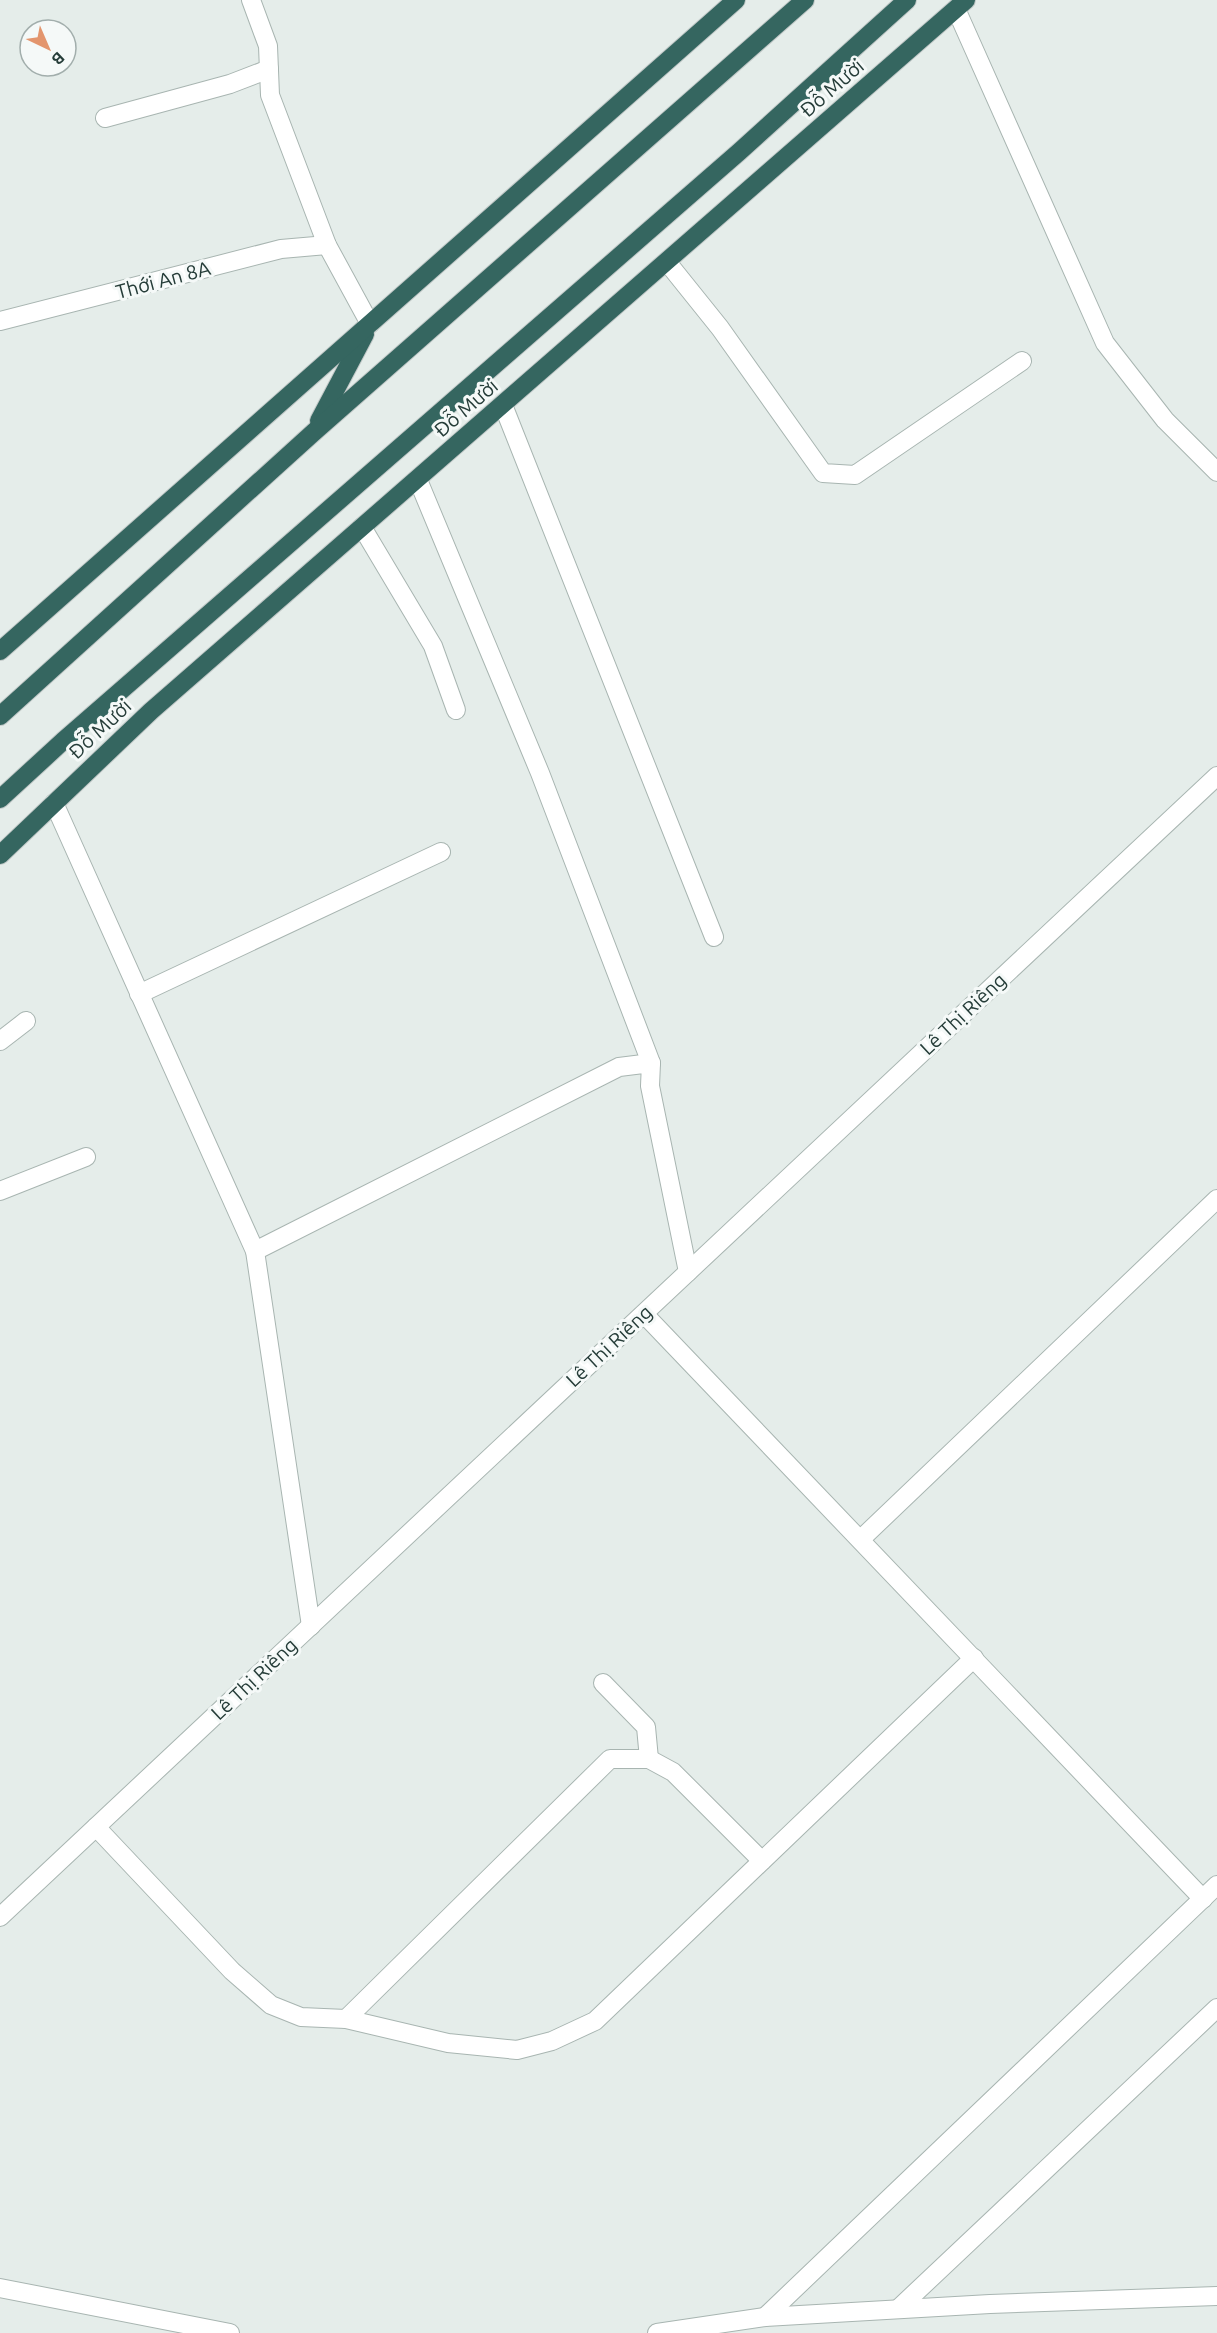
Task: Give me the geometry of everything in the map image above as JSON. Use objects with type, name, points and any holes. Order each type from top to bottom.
[{"type":"highway","points":[[0,651],[736,0]]},
{"type":"highway","points":[[0,716],[314,432],[805,0]]},
{"type":"highway","name":"Đỗ Mười","points":[[0,799],[63,741],[730,159],[907,0]]},
{"type":"highway","name":"Đỗ Mười","points":[[0,855],[151,711],[961,5]]},
{"type":"highway","points":[[314,432],[370,324]]},
{"type":"street","points":[[251,0],[268,46],[270,95],[327,245],[370,324]]},
{"type":"street","points":[[961,5],[1105,343],[1165,420],[1217,472]]},
{"type":"street","points":[[105,118],[230,84],[269,69]]},
{"type":"street","name":"Thới An 8A","points":[[0,321],[281,249],[327,245]]},
{"type":"street","points":[[667,262],[720,328],[823,473],[855,475],[1022,361]]},
{"type":"street","points":[[503,405],[714,937]]},
{"type":"street","points":[[418,480],[540,773],[651,1063],[650,1086],[688,1272]]},
{"type":"street","points":[[362,527],[433,646],[456,710]]},
{"type":"street","name":"Lê Thị Riêng","points":[[0,1917],[1217,776]]},
{"type":"street","points":[[54,803],[255,1251],[311,1626]]},
{"type":"street","points":[[139,994],[441,852]]},
{"type":"street","points":[[0,1041],[26,1021]]},
{"type":"street","points":[[255,1251],[619,1067],[651,1063]]},
{"type":"street","points":[[0,1191],[86,1157]]},
{"type":"street","points":[[861,1539],[1217,1199]]},
{"type":"street","points":[[644,1314],[1203,1899]]},
{"type":"street","points":[[96,1827],[232,1971],[271,2005],[301,2017],[346,2019],[448,2043],[517,2050],[552,2041],[596,2021],[974,1658]]},
{"type":"street","points":[[603,1683],[646,1727],[649,1759]]},
{"type":"street","points":[[346,2019],[610,1760],[649,1759],[673,1772],[762,1861]]},
{"type":"street","points":[[765,2317],[1217,1885]]},
{"type":"street","points":[[898,2309],[1217,2008]]},
{"type":"street","points":[[0,2288],[230,2333]]},
{"type":"street","points":[[657,2333],[765,2317],[898,2309],[1217,2296]]}]
